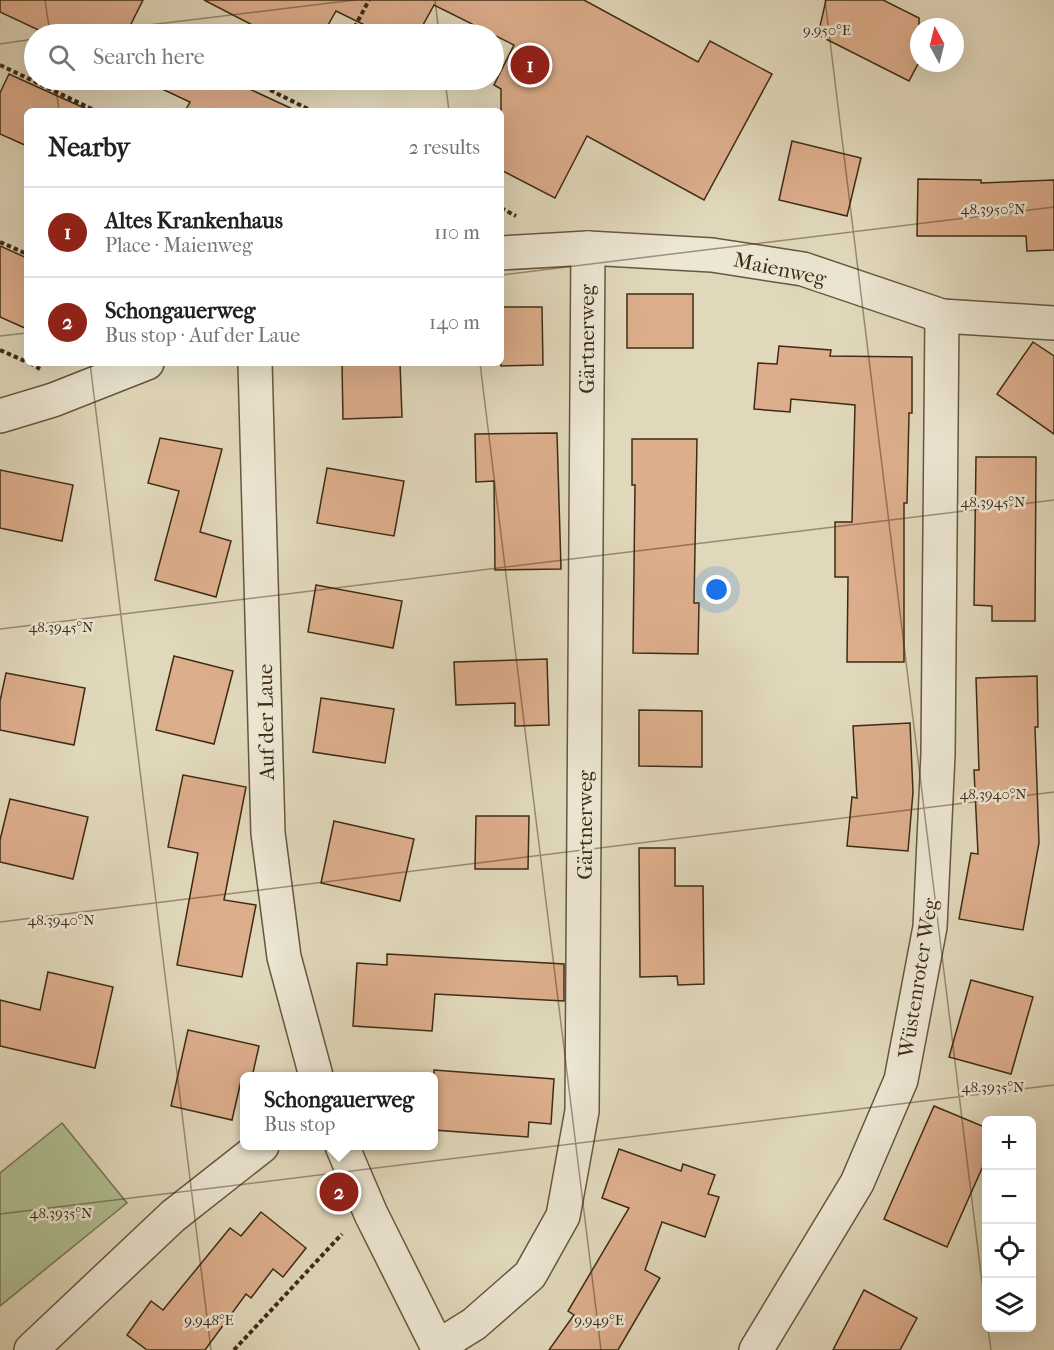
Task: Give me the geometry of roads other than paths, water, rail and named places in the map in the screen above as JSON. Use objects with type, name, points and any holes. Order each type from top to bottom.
[{"type":"street","name":"Maienweg","points":[[504,253],[588,248],[712,255],[803,269],[942,316],[1054,323]]},
{"type":"street","name":"Gärtnerweg","points":[[438,1348],[474,1324],[530,1275],[562,1215],[582,1111],[588,248]]},
{"type":"street","name":"Wüstenroter Weg","points":[[756,1350],[857,1183],[901,1080],[930,927],[938,754],[942,316]]},
{"type":"street","points":[[0,416],[53,400],[139,366]]},
{"type":"street","name":"Auf der Laue","points":[[255,366],[268,832],[284,957],[315,1072]]},
{"type":"street","points":[[31,1350],[173,1216],[257,1150]]},
{"type":"street","points":[[344,1150],[371,1214],[438,1348]]},
{"type":"place","name":"Altes Krankenhaus","points":[[530,65]]},
{"type":"place","name":"Schongauerweg","points":[[339,1192]]}]
